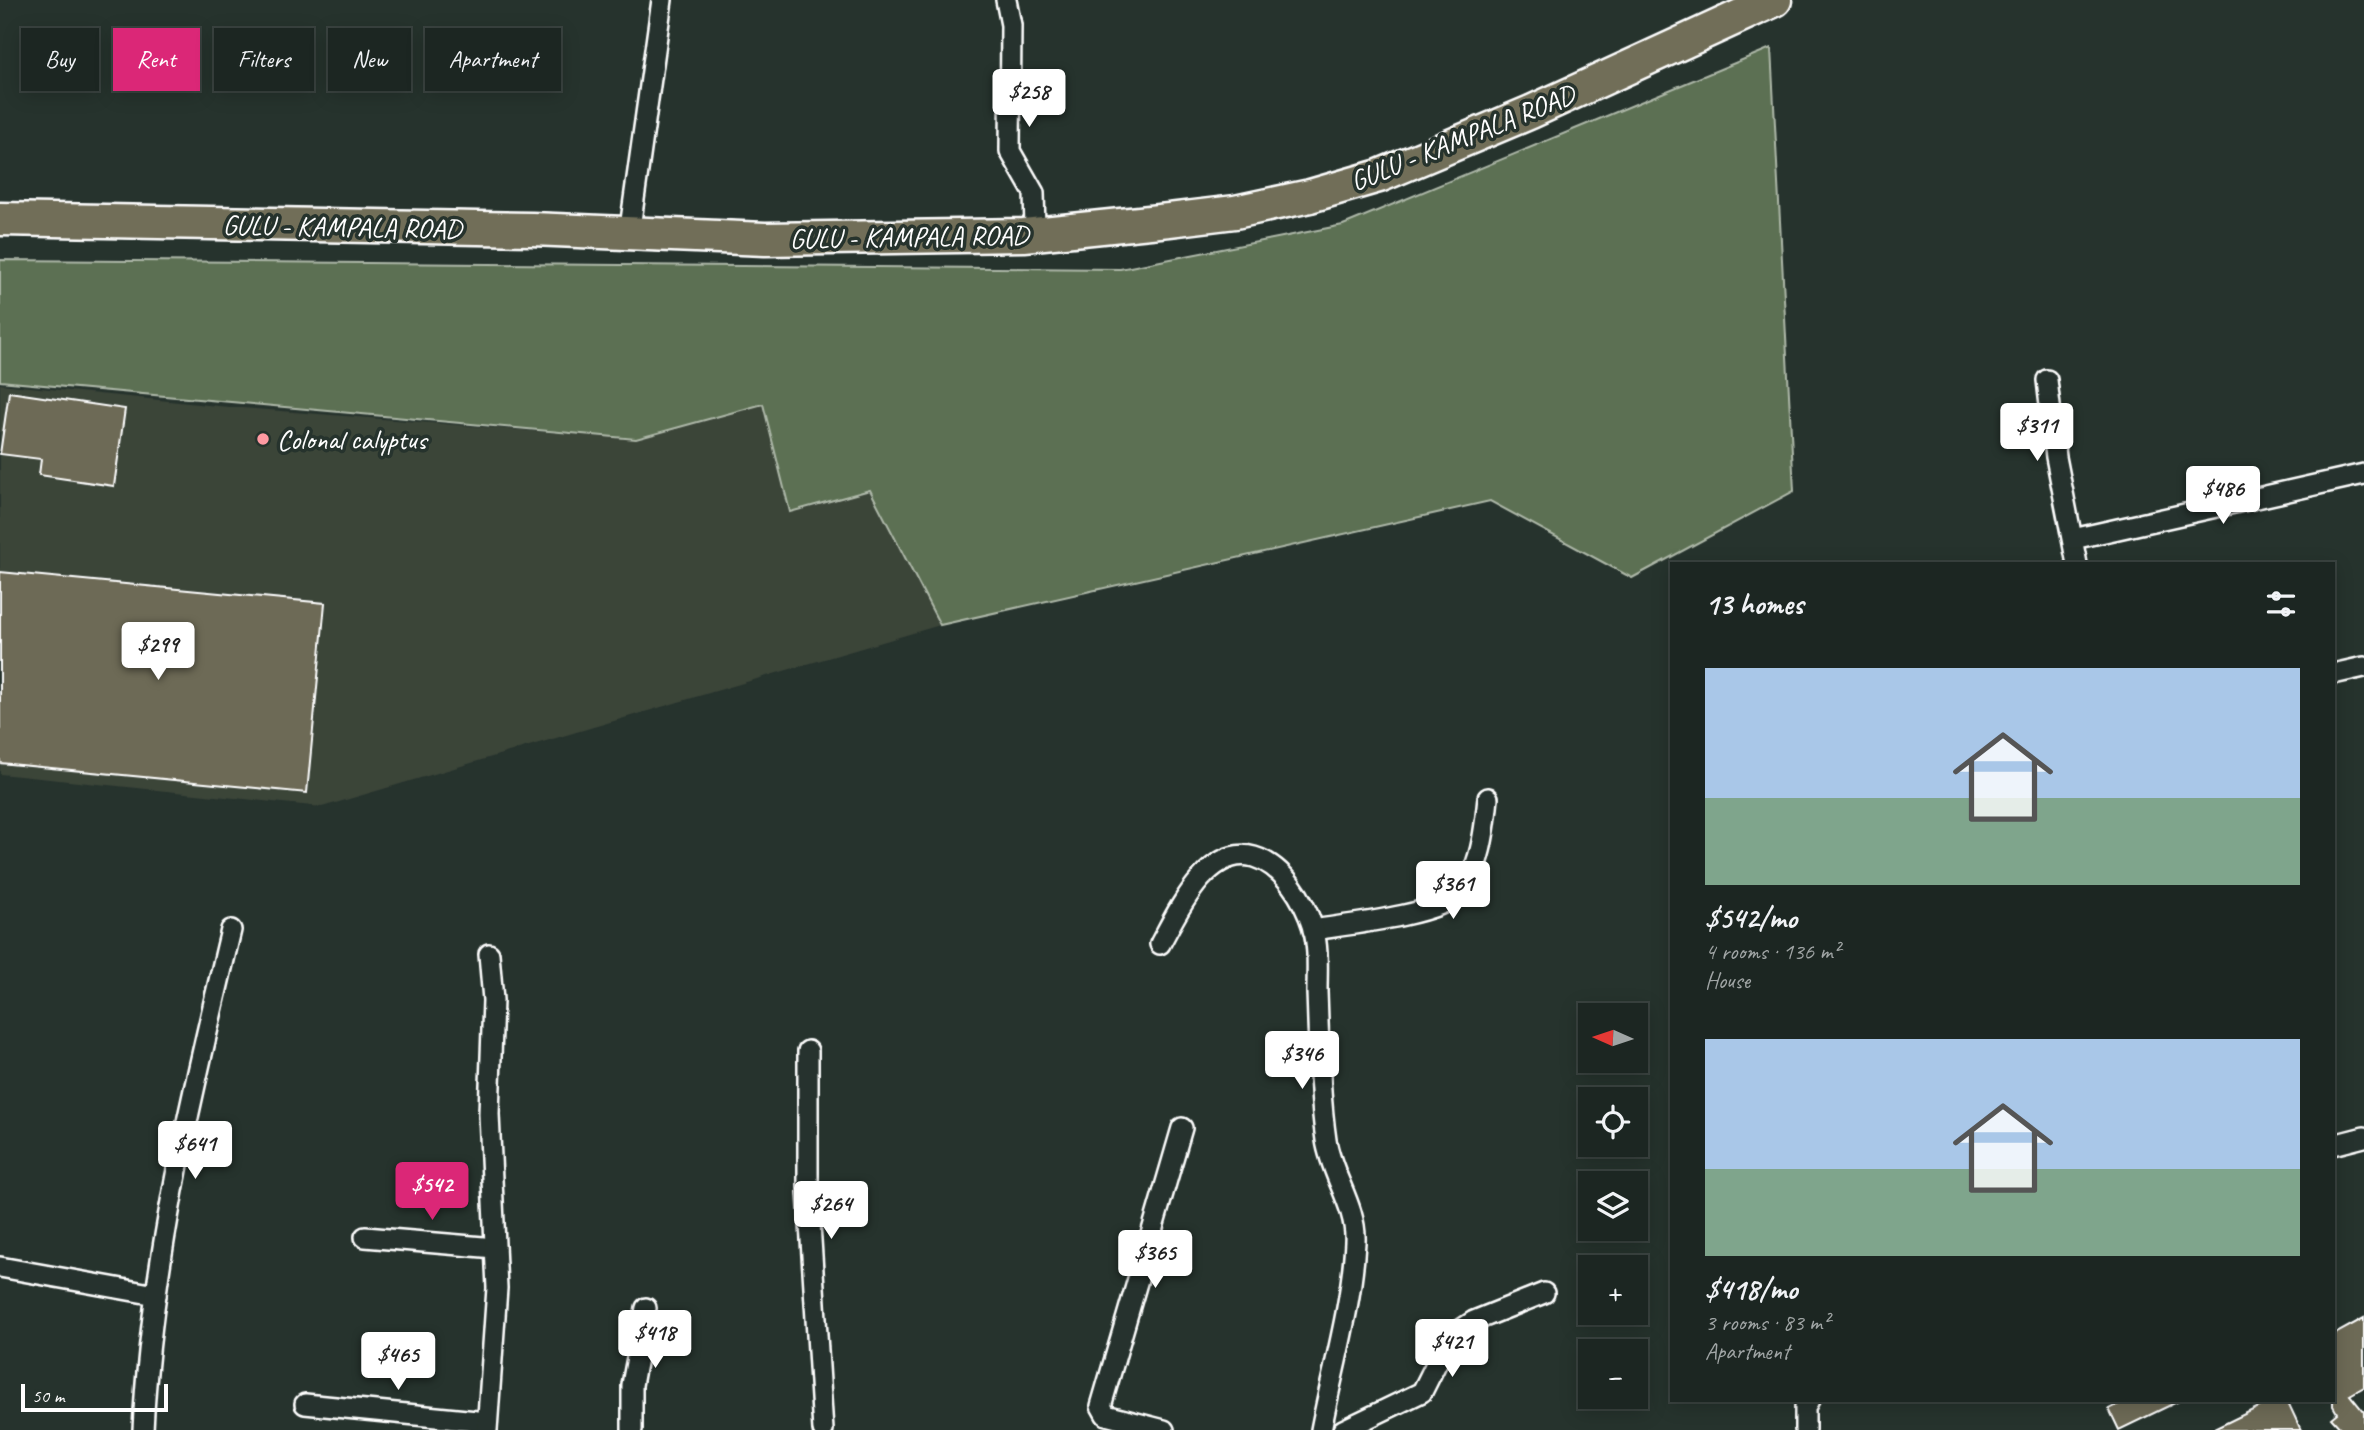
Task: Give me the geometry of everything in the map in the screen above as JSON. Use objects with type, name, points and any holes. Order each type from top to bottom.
[{"type":"main road","name":"GULU - KAMPALA ROAD","points":[[0,219],[532,229],[765,239],[1024,234],[1235,212],[1310,196],[1379,176],[1531,112],[1775,0]]},
{"type":"street","points":[[629,235],[662,0]]},
{"type":"street","points":[[1006,0],[1011,25],[1010,151],[1036,201],[1034,227],[1024,234]]},
{"type":"street","points":[[2047,380],[2056,457],[2077,562]]},
{"type":"street","points":[[2073,539],[2364,474]]},
{"type":"street","points":[[2335,674],[2364,667]]},
{"type":"street","points":[[1313,930],[1435,907],[1451,900],[1466,883],[1483,840],[1488,798]]},
{"type":"street","points":[[1160,944],[1200,877],[1226,861],[1249,856],[1266,862],[1281,873],[1294,889],[1313,930],[1326,1139],[1354,1223],[1356,1241],[1348,1298],[1321,1430]]},
{"type":"street","points":[[143,1430],[156,1295],[179,1150],[231,930]]},
{"type":"street","points":[[305,1404],[487,1426],[497,1288],[488,1114],[492,1000],[489,954]]},
{"type":"street","points":[[808,1051],[808,1192],[823,1430]]},
{"type":"street","points":[[1164,1430],[1110,1417],[1103,1413],[1101,1406],[1182,1128]]},
{"type":"street","points":[[2335,1144],[2364,1137]]},
{"type":"street","points":[[365,1237],[495,1248]]},
{"type":"street","points":[[0,1267],[156,1295]]},
{"type":"street","points":[[1343,1430],[1422,1392],[1444,1348],[1459,1331],[1474,1321],[1544,1293]]},
{"type":"street","points":[[632,1430],[632,1385],[646,1308]]},
{"type":"street","points":[[1805,1430],[1805,1407],[1808,1402]]},
{"type":"shaded area","points":[[0,384],[218,406],[636,439],[763,404],[790,511],[870,490],[940,625],[322,807],[0,774]]},
{"type":"green space","points":[[1771,48],[1794,491],[1632,578],[1490,501],[940,625],[870,490],[790,512],[763,404],[636,439],[0,381],[0,260],[1120,269],[1343,225]]},
{"type":"building","points":[[9,392],[125,409],[114,486],[39,475],[41,459],[0,454]]},
{"type":"building","points":[[0,572],[325,603],[307,793],[0,763]]},
{"type":"building","points":[[2364,1318],[2364,1387],[2350,1395],[2364,1412],[2364,1430],[2342,1430],[2331,1418],[2337,1413],[2333,1406],[2335,1334]]},
{"type":"building","points":[[2123,1402],[2177,1402],[2119,1430],[2109,1409]]},
{"type":"building","points":[[2259,1402],[2288,1402],[2301,1430],[2212,1430],[2261,1406]]},
{"type":"place","name":"Colonal calyptus","points":[[263,439]]}]
